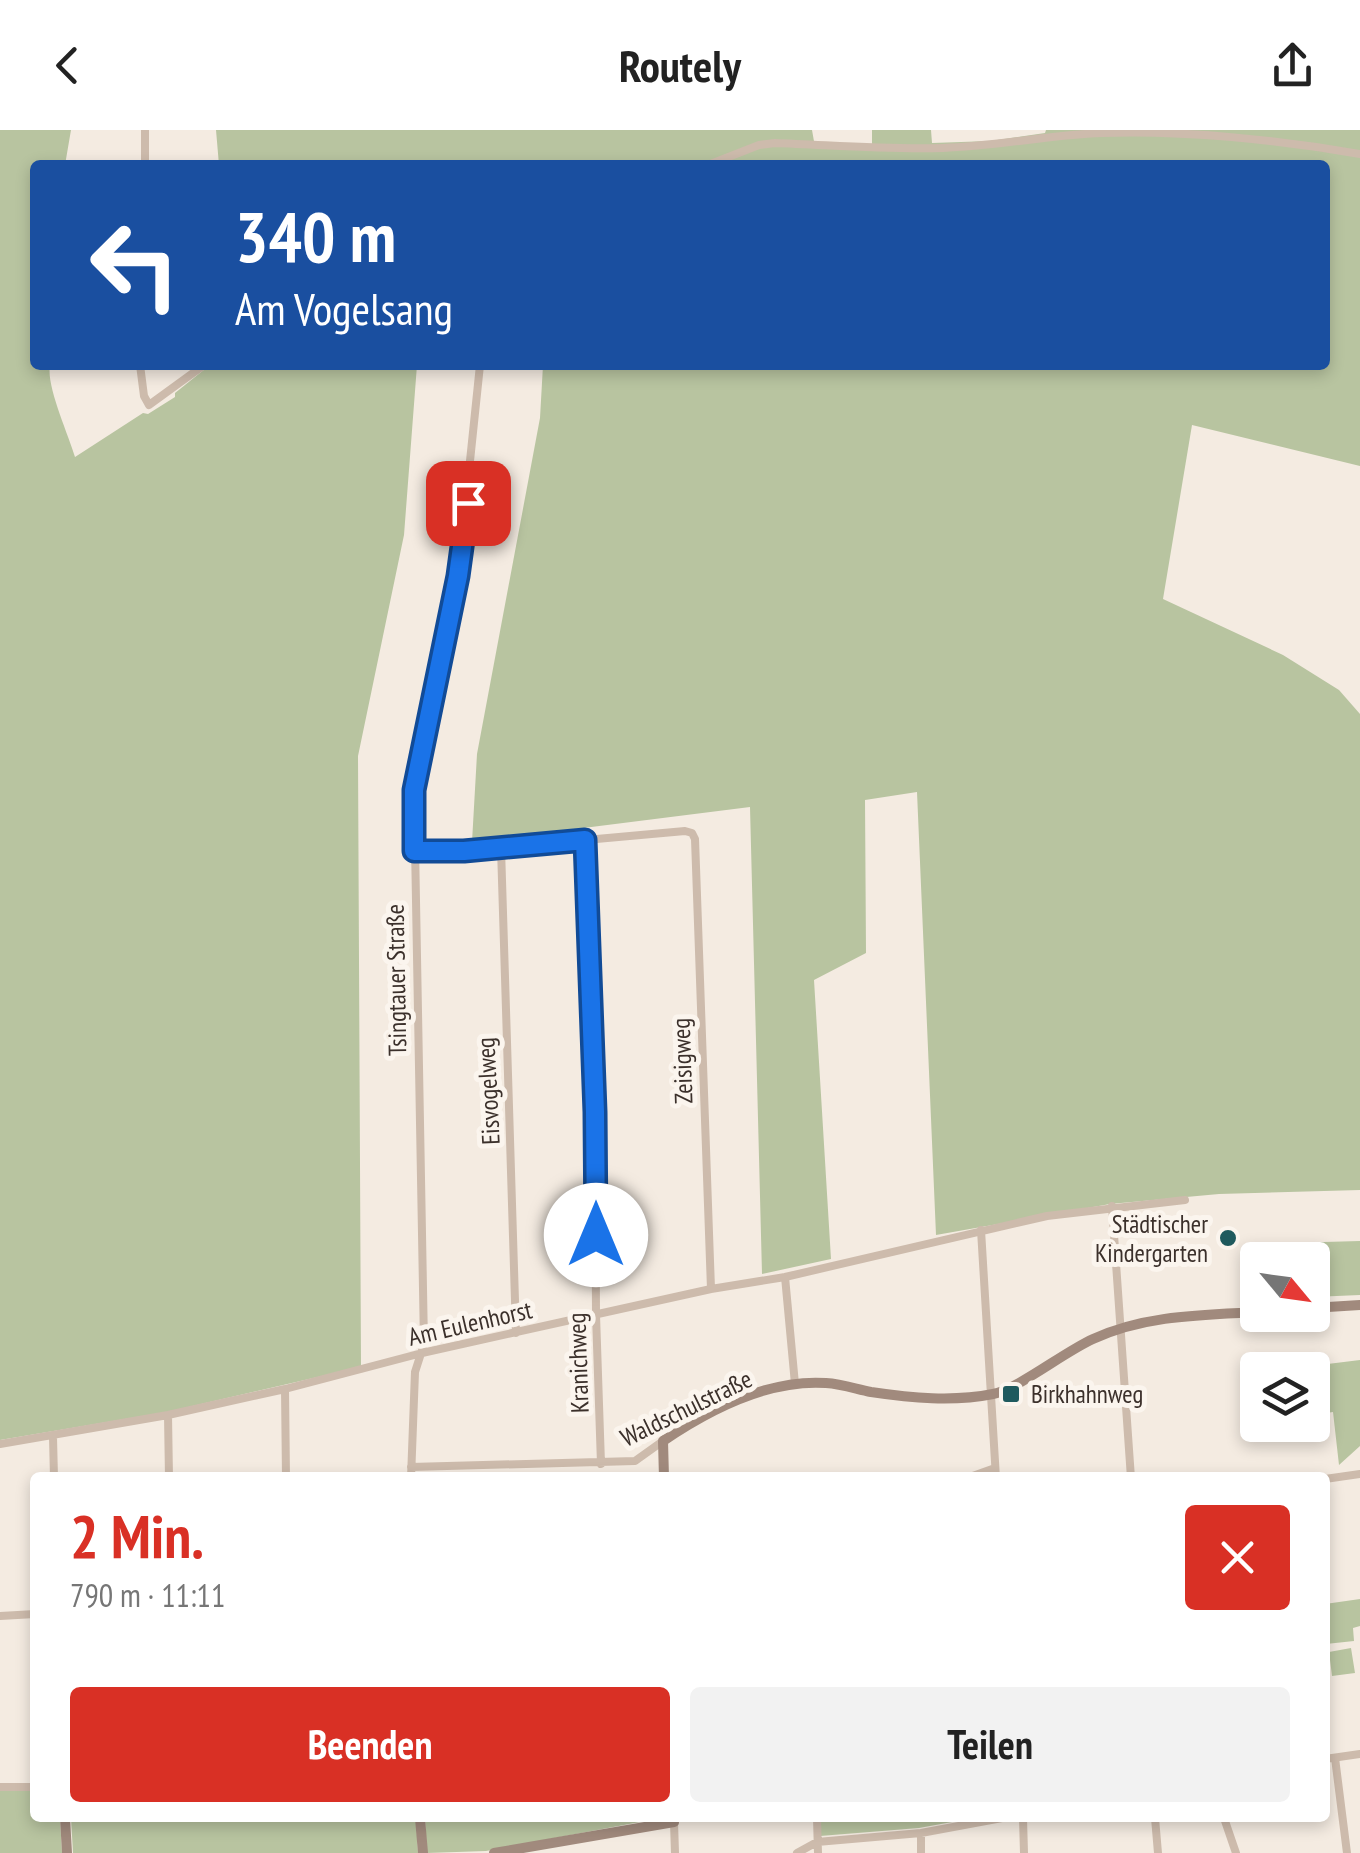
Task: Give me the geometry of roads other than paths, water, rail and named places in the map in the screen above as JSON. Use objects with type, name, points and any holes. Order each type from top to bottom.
[{"type":"street","points":[[145,130],[145,160]]},
{"type":"street","points":[[721,160],[776,143],[938,148],[1132,132],[1360,154]]},
{"type":"street","points":[[141,370],[149,405],[197,370]]},
{"type":"street","name":"Tsingtauer Straße","points":[[411,1472],[415,1372],[422,1353],[414,790],[458,576],[480,370]]},
{"type":"street","name":"Zeisigweg","points":[[585,840],[685,831],[695,839],[710,1289]]},
{"type":"street","points":[[414,851],[585,840]]},
{"type":"street","name":"Kranichweg","points":[[585,840],[595,1112],[601,1464]]},
{"type":"street","name":"Eisvogelweg","points":[[501,848],[516,1333]]},
{"type":"street","name":"Am Eulenhorst","points":[[0,1444],[285,1390],[422,1353],[710,1289],[784,1277],[981,1230],[1112,1206],[1185,1200]]},
{"type":"street","points":[[1112,1206],[1131,1472]]},
{"type":"street","points":[[981,1230],[996,1472]]},
{"type":"street","points":[[784,1277],[795,1384]]},
{"type":"street","points":[[1330,1307],[1360,1306]]},
{"type":"street","name":"Waldschulstraße","points":[[411,1472],[635,1461],[729,1404],[795,1384],[839,1384],[920,1399],[993,1394],[1010,1388],[1073,1349],[1122,1328],[1165,1318],[1240,1313]]},
{"type":"street","points":[[285,1390],[286,1472]]},
{"type":"street","points":[[168,1415],[169,1472]]},
{"type":"street","points":[[53,1437],[54,1472]]},
{"type":"street","points":[[664,1441],[664,1472]]},
{"type":"street","points":[[1330,1478],[1360,1474]]},
{"type":"street","points":[[0,1616],[30,1614]]},
{"type":"street","points":[[1348,1853],[1330,1758],[1360,1754]]},
{"type":"street","points":[[0,1787],[30,1786]]},
{"type":"street","points":[[65,1822],[67,1853]]},
{"type":"street","points":[[420,1822],[424,1853]]},
{"type":"street","points":[[494,1853],[550,1849],[613,1830],[662,1822]]},
{"type":"street","points":[[674,1822],[675,1853]]},
{"type":"street","points":[[816,1822],[818,1853]]},
{"type":"street","points":[[797,1853],[817,1842],[921,1833],[980,1822]]},
{"type":"street","points":[[1023,1822],[1024,1853]]},
{"type":"street","points":[[1155,1822],[1158,1853]]},
{"type":"street","points":[[1225,1822],[1236,1853]]},
{"type":"street","points":[[921,1833],[921,1853]]},
{"type":"place","name":"Städtischer Kindergarten","points":[[1228,1238]]},
{"type":"place","name":"Birkhahnweg","points":[[1011,1394]]}]
